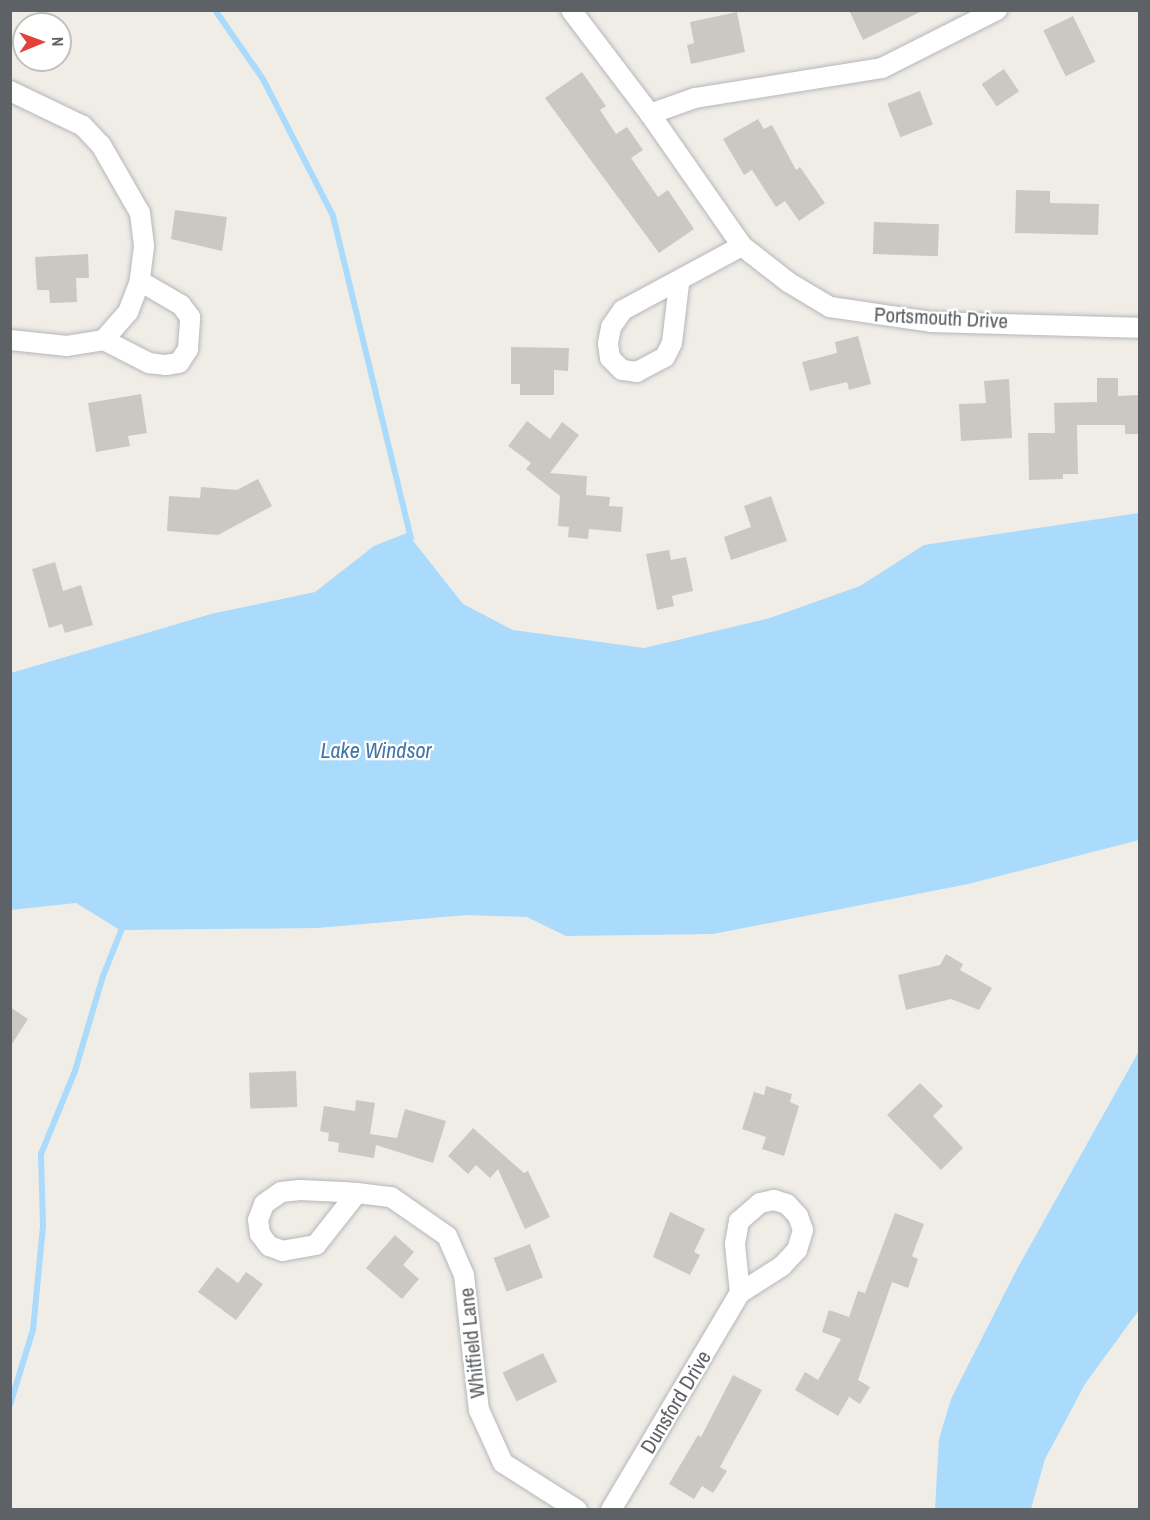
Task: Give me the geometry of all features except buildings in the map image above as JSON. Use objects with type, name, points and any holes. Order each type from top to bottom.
[{"type":"street","name":"Portsmouth Drive","points":[[571,10],[650,114],[742,246],[788,282],[830,307],[931,322],[1140,328]]},
{"type":"street","points":[[650,114],[695,98],[882,68],[997,10]]},
{"type":"street","points":[[10,91],[83,126],[101,145],[140,213],[144,246],[140,281],[129,312],[104,340]]},
{"type":"street","points":[[679,284],[672,343],[665,357],[637,372],[622,370],[610,358],[611,327],[623,310],[643,297],[679,284],[742,246]]},
{"type":"street","points":[[10,340],[67,345],[104,340],[149,363],[179,363],[192,331],[190,318],[181,305],[140,281]]},
{"type":"street","name":"Whitfield Lane","points":[[357,1193],[316,1245],[283,1251],[269,1246],[260,1234],[258,1220],[264,1204],[281,1192],[357,1193],[391,1197],[447,1236],[464,1275],[479,1410],[503,1463],[577,1509]]},
{"type":"street","name":"Dunsford Drive","points":[[610,1509],[740,1293],[782,1266],[796,1250],[802,1230],[798,1216],[787,1204],[774,1200],[760,1203],[739,1221],[735,1244],[740,1293]]},
{"type":"water","name":"Lake Windsor","points":[[1139,513],[1139,840],[968,884],[713,934],[566,936],[527,917],[467,915],[317,928],[120,930],[76,903],[11,910],[11,673],[211,614],[315,592],[374,546],[407,533],[463,604],[513,630],[644,648],[770,618],[860,586],[924,545]]},
{"type":"water","points":[[1139,1051],[1139,1310],[1085,1384],[1045,1459],[1031,1509],[935,1509],[939,1439],[951,1399],[1017,1269]]},
{"type":"waterway","points":[[215,10],[263,79],[333,216],[411,538]]},
{"type":"waterway","points":[[10,1405],[33,1330],[43,1226],[41,1154],[75,1071],[103,976],[123,926]]}]
